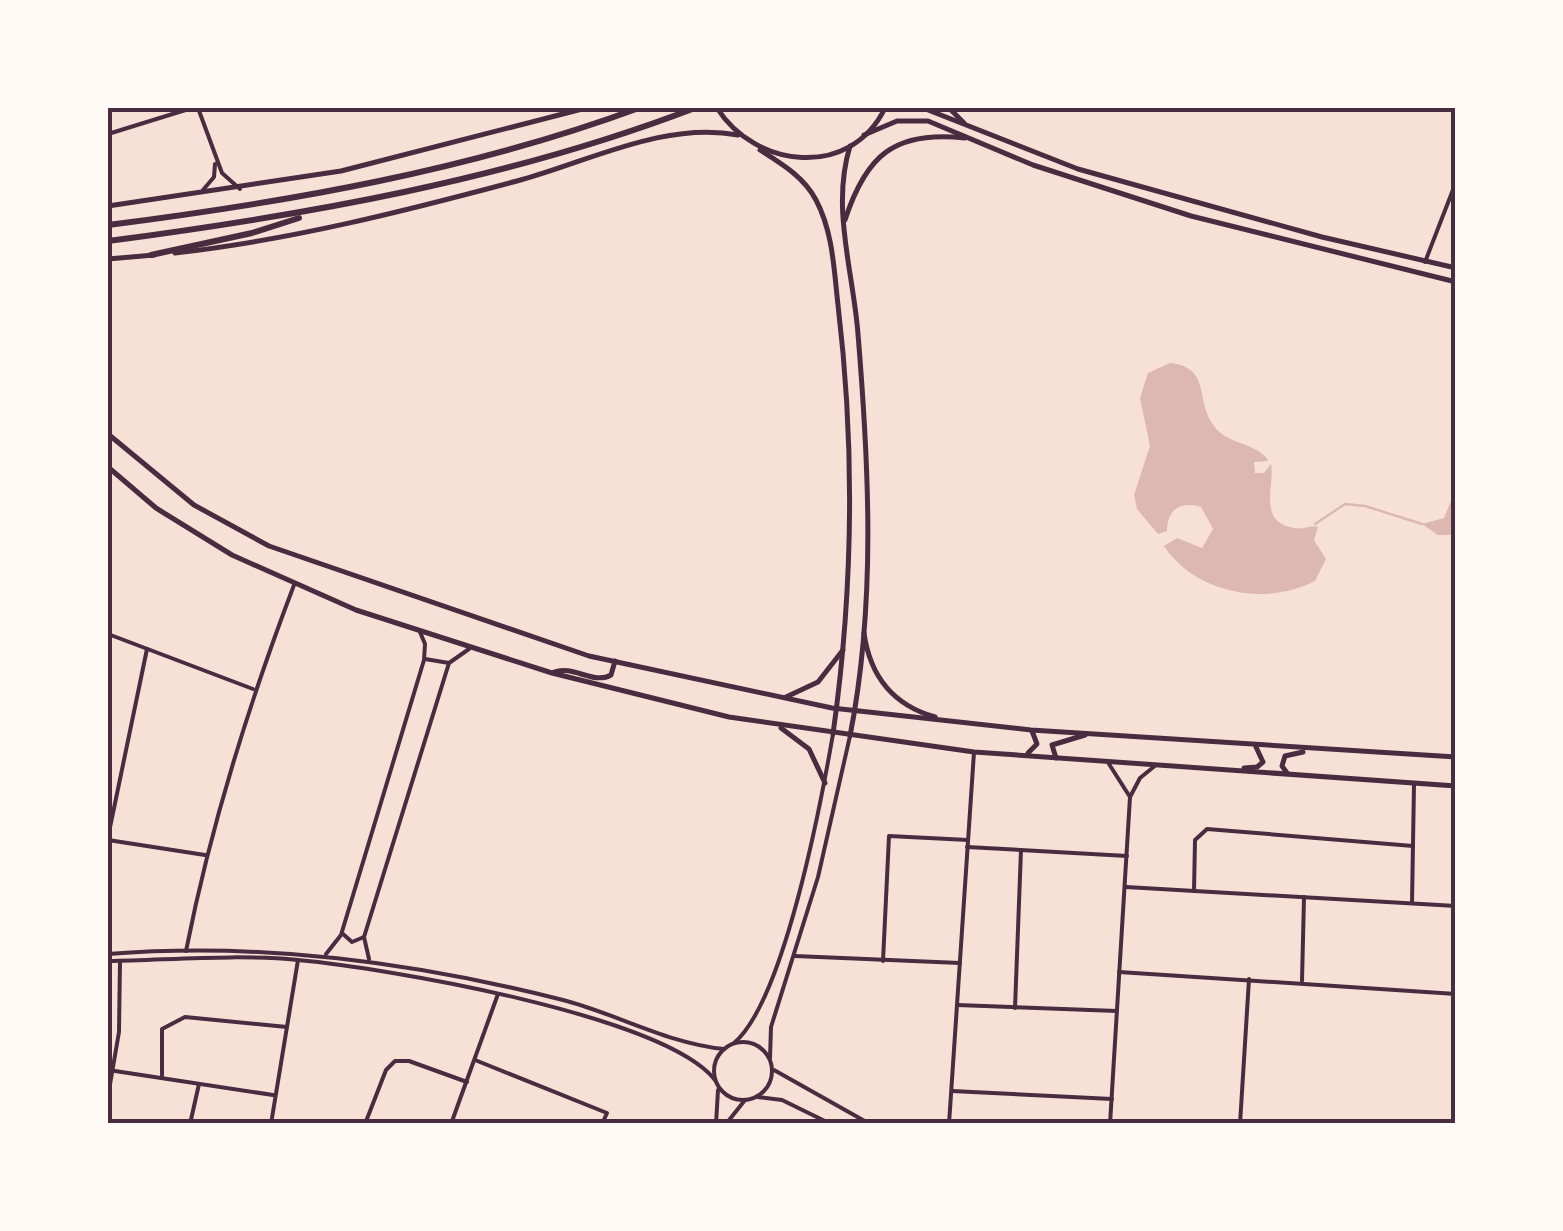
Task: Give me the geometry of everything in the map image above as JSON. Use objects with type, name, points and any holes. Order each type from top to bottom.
[{"type":"highway","points":[[108,225],[247,207],[363,185],[468,160],[639,108]]},
{"type":"highway","points":[[150,255],[252,233],[314,212],[570,149],[695,108]]},
{"type":"highway","points":[[108,240],[314,212]]},
{"type":"main road","points":[[108,206],[240,189],[447,146],[586,108]]},
{"type":"main road","points":[[717,108],[738,135],[806,186],[816,200],[831,245],[849,413],[843,650],[833,734]]},
{"type":"main road","points":[[864,136],[885,108]]},
{"type":"main road","points":[[923,108],[1078,169],[1456,268]]},
{"type":"main road","points":[[949,108],[971,127]]},
{"type":"main road","points":[[760,150],[805,159],[850,146],[879,126],[914,119],[973,139],[1033,166],[1191,216],[1456,282]]},
{"type":"main road","points":[[108,259],[288,236],[574,166],[679,131],[738,135]]},
{"type":"main road","points":[[844,222],[858,182],[876,158],[898,143],[919,136],[973,139]]},
{"type":"main road","points":[[850,146],[839,193],[866,435],[864,633],[850,736]]},
{"type":"main road","points":[[108,434],[194,505],[269,546],[508,632],[615,661],[836,709],[1032,730],[1456,757]]},
{"type":"main road","points":[[108,467],[156,508],[192,532],[294,586],[552,672],[779,726],[974,752],[1456,786]]},
{"type":"main road","points":[[864,633],[876,674],[888,691],[905,705],[948,721]]},
{"type":"main road","points":[[781,698],[818,682],[843,650]]},
{"type":"main road","points":[[552,672],[564,669],[601,679],[611,675],[615,661]]},
{"type":"main road","points":[[779,726],[809,749],[824,782]]},
{"type":"main road","points":[[1010,755],[1035,748],[1037,738],[1032,730]]},
{"type":"main road","points":[[1056,758],[1051,749],[1058,740],[1092,734]]},
{"type":"main road","points":[[1221,770],[1261,765],[1262,751],[1254,746]]},
{"type":"main road","points":[[1290,774],[1282,766],[1284,756],[1316,750]]},
{"type":"street","points":[[108,134],[195,108],[225,178],[240,189]]},
{"type":"street","points":[[195,194],[211,182],[215,159]]},
{"type":"street","points":[[1425,262],[1456,182]]},
{"type":"street","points":[[186,951],[205,854],[254,690],[294,586]]},
{"type":"street","points":[[326,954],[333,950],[342,930],[424,660],[425,644],[416,629]]},
{"type":"street","points":[[108,634],[254,690]]},
{"type":"street","points":[[369,958],[364,937],[449,663],[463,651],[476,648]]},
{"type":"street","points":[[148,649],[108,839],[205,854]]},
{"type":"street","points":[[424,660],[434,658],[449,663]]},
{"type":"street","points":[[716,1124],[715,1063],[756,1019],[770,980],[824,782],[833,734]]},
{"type":"street","points":[[757,1097],[769,1086],[773,1069],[771,1027],[795,956],[850,736]]},
{"type":"street","points":[[949,1124],[974,752]]},
{"type":"street","points":[[1107,762],[1122,777],[1130,797]]},
{"type":"street","points":[[1110,1124],[1130,797],[1140,778],[1156,765]]},
{"type":"street","points":[[1412,904],[1414,784]]},
{"type":"street","points":[[1194,890],[1195,840],[1198,832],[1207,829],[1413,846]]},
{"type":"street","points":[[882,960],[889,836],[1126,856]]},
{"type":"street","points":[[1015,1008],[1021,850]]},
{"type":"street","points":[[1125,886],[1456,906]]},
{"type":"street","points":[[1302,981],[1304,897]]},
{"type":"street","points":[[342,930],[352,942],[364,937]]},
{"type":"street","points":[[108,954],[186,951],[369,958],[559,999],[696,1045],[724,1049]]},
{"type":"street","points":[[795,956],[960,963]]},
{"type":"street","points":[[271,1124],[298,960]]},
{"type":"street","points":[[108,961],[298,960],[498,994],[572,1013],[690,1055],[729,1097],[782,1100],[832,1124]]},
{"type":"street","points":[[108,1096],[115,1071],[120,961]]},
{"type":"street","points":[[1120,972],[1456,994]]},
{"type":"street","points":[[1240,1124],[1249,978]]},
{"type":"street","points":[[451,1124],[498,994]]},
{"type":"street","points":[[957,1005],[1117,1012]]},
{"type":"street","points":[[162,1078],[162,1028],[172,1020],[185,1017],[287,1026]]},
{"type":"street","points":[[734,1043],[751,1042],[770,1058]]},
{"type":"street","points":[[475,1060],[606,1113],[602,1124]]},
{"type":"street","points":[[366,1124],[386,1070],[395,1061],[409,1061],[467,1082]]},
{"type":"street","points":[[773,1069],[870,1124]]},
{"type":"street","points":[[115,1071],[276,1095]]},
{"type":"street","points":[[190,1124],[199,1084]]},
{"type":"street","points":[[952,1091],[1112,1100]]},
{"type":"street","points":[[726,1124],[744,1100]]},
{"type":"shaded area","points":[[1170,363],[1183,366],[1197,377],[1207,413],[1217,430],[1266,457],[1268,461],[1254,462],[1255,473],[1264,473],[1271,464],[1270,502],[1275,519],[1294,528],[1318,527],[1314,540],[1326,559],[1315,581],[1295,589],[1253,594],[1212,585],[1177,562],[1164,546],[1177,538],[1202,548],[1213,529],[1201,507],[1176,508],[1167,531],[1158,534],[1137,509],[1134,495],[1150,446],[1140,398],[1148,373]]},
{"type":"shaded area","points":[[1455,491],[1455,530],[1450,535],[1438,535],[1422,524],[1444,518]]},
{"type":"waterway","points":[[1315,524],[1345,504],[1365,506],[1422,524]]}]
